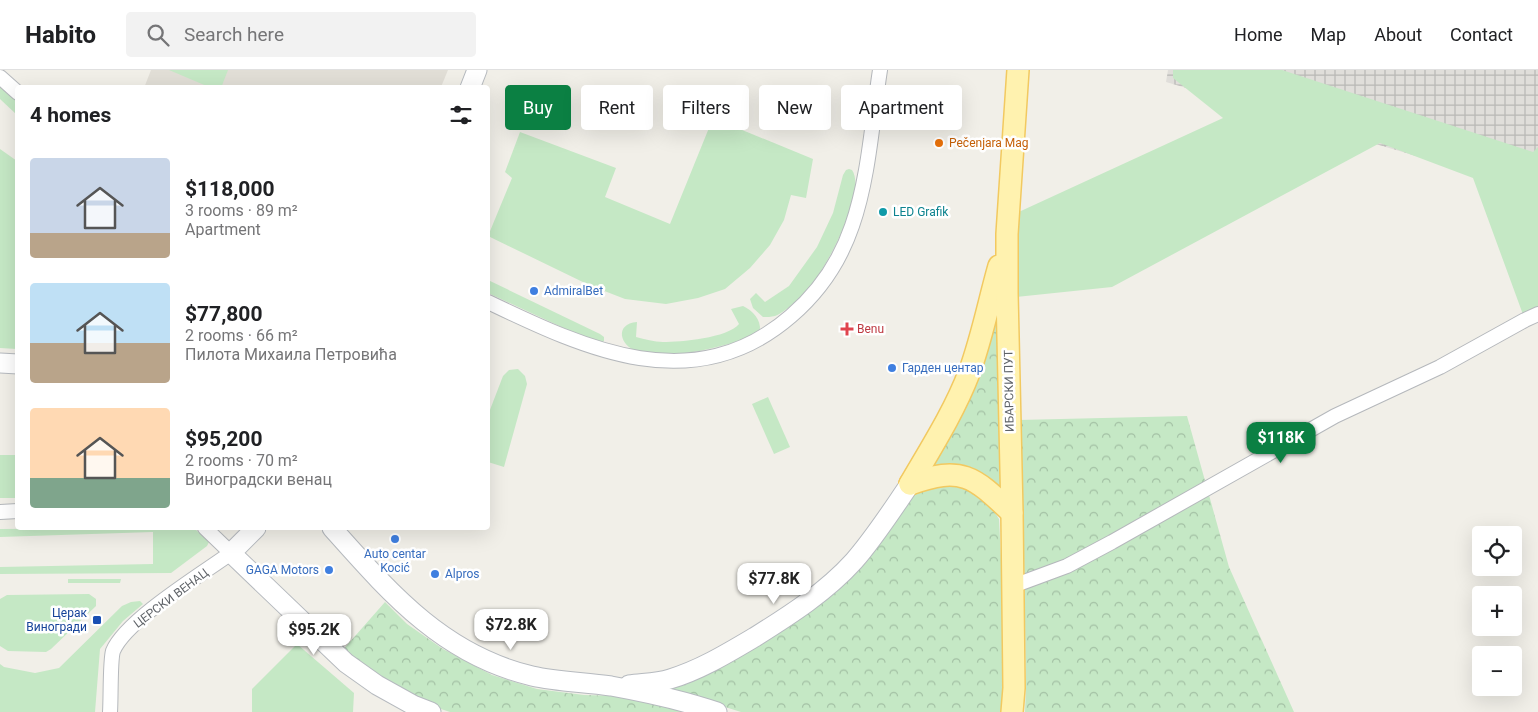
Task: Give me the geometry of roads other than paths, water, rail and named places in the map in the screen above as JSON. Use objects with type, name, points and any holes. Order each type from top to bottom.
[{"type":"main road","points":[[471,85],[476,70]]},
{"type":"main road","name":"ИБАРСКИ ПУТ","points":[[1012,712],[1014,688],[1012,513],[1006,298],[1007,234],[1018,70]]},
{"type":"main road","points":[[610,686],[659,682],[696,670],[795,612],[836,580],[854,561],[910,484],[946,422],[969,372],[980,338],[1007,234]]},
{"type":"main road","points":[[0,363],[15,364]]},
{"type":"main road","points":[[910,484],[937,475],[959,476],[970,479],[983,487],[1012,513]]},
{"type":"main road","name":"ЦЕРСКИ ВЕНАЦ","points":[[230,553],[254,530]]},
{"type":"main road","points":[[334,530],[397,599],[433,629],[464,650],[531,676],[610,686],[717,712]]},
{"type":"main road","points":[[230,553],[346,663],[377,685],[413,705],[431,712]]},
{"type":"street","points":[[490,303],[584,344],[634,358],[663,361],[698,360],[743,346],[764,336],[786,320],[809,298],[830,273],[843,248],[855,216],[864,176],[880,70]]},
{"type":"street","points":[[0,76],[15,89]]},
{"type":"street","points":[[1013,586],[1075,562],[1335,416],[1440,367],[1538,314]]},
{"type":"street","points":[[0,512],[15,511]]},
{"type":"street","points":[[207,530],[230,553]]},
{"type":"street","name":"ЦЕРСКИ ВЕНАЦ","points":[[110,712],[113,652],[127,631],[230,553]]},
{"type":"place","name":"Pečenjara Mag","points":[[939,143]]},
{"type":"place","name":"LED Grafik","points":[[883,212]]},
{"type":"place","name":"AdmiralBet","points":[[534,291]]},
{"type":"place","name":"Benu","points":[[847,329]]},
{"type":"place","name":"Гарден центар","points":[[892,368]]},
{"type":"place","name":"Auto centar Kocić","points":[[395,539]]},
{"type":"place","name":"GAGA Motors","points":[[329,570]]},
{"type":"place","name":"Alpros","points":[[435,574]]},
{"type":"place","name":"Церак Виногради","points":[[97,620]]}]
